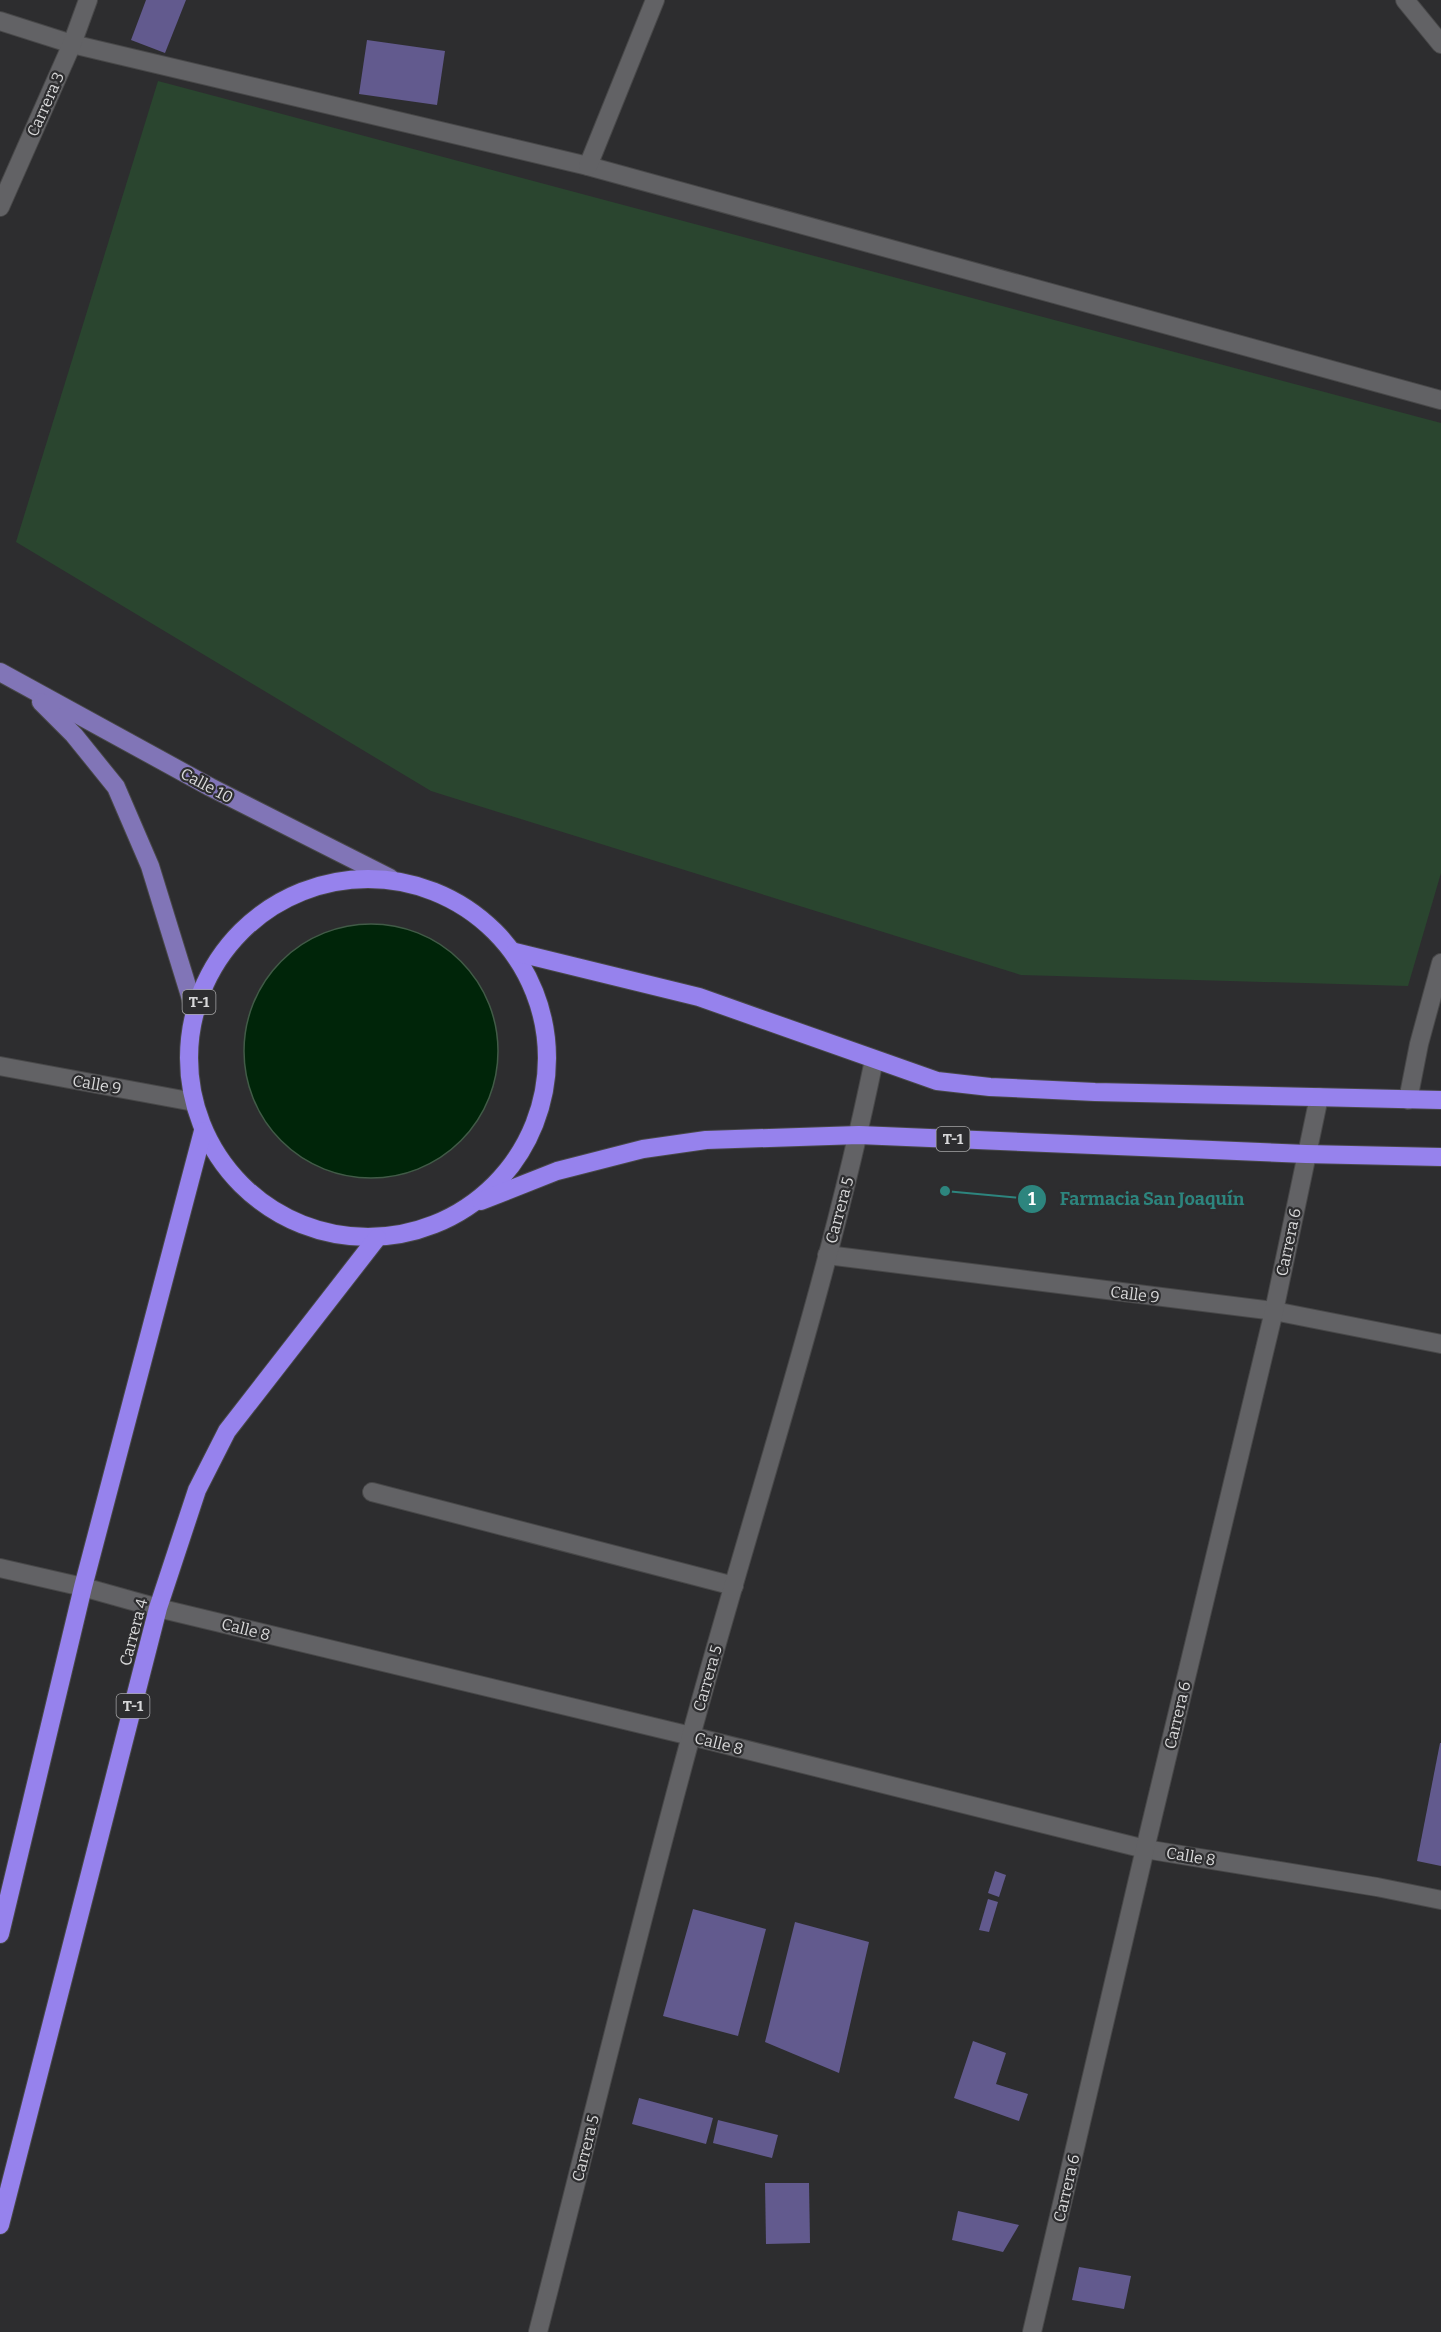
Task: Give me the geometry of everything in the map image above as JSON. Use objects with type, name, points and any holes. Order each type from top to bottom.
[{"type":"highway","name":"T-1","points":[[474,1204],[514,1164],[539,1114],[549,1058],[540,1003],[515,952],[481,916],[438,890],[390,878],[338,879],[290,896],[248,925],[214,965],[195,1012],[189,1042],[194,1102],[204,1131],[232,1176],[274,1211],[322,1233],[376,1238],[428,1228],[474,1204],[557,1171],[643,1149],[706,1140],[858,1135],[1306,1154],[1441,1157]]},
{"type":"highway","points":[[515,952],[699,998],[937,1081],[990,1087],[1095,1092],[1441,1101]]},
{"type":"highway","points":[[0,1934],[83,1587],[204,1131]]},
{"type":"highway","name":"Carrera 4","points":[[0,2225],[158,1608],[197,1490],[227,1431],[376,1238]]},
{"type":"main road","name":"Calle 10","points":[[0,672],[210,787],[390,878]]},
{"type":"main road","name":"Calle 10","points":[[27,688],[74,735],[116,787],[150,866],[195,1012]]},
{"type":"street","name":"Carrera 3","points":[[0,207],[72,44],[88,0]]},
{"type":"street","points":[[588,166],[655,0]]},
{"type":"street","points":[[1405,0],[1441,44]]},
{"type":"street","points":[[0,21],[72,44],[588,166],[1441,400]]},
{"type":"street","points":[[1408,1100],[1419,1044],[1441,963]]},
{"type":"street","name":"Carrera 5","points":[[538,2332],[691,1736],[827,1256],[858,1135],[874,1060]]},
{"type":"street","name":"Calle 9","points":[[0,1066],[194,1102]]},
{"type":"street","name":"Carrera 6","points":[[1032,2332],[1274,1311],[1319,1097]]},
{"type":"street","name":"Calle 9","points":[[827,1256],[1274,1311],[1441,1344]]},
{"type":"street","points":[[372,1492],[734,1586]]},
{"type":"street","name":"Calle 8","points":[[0,1568],[1145,1849],[1377,1887],[1441,1900]]},
{"type":"shaded area","points":[[158,81],[1441,423],[1441,873],[1408,986],[1021,975],[431,791],[16,542]]},
{"type":"shaded area","points":[[371,924],[396,927],[420,934],[431,939],[461,961],[483,991],[488,1002],[495,1026],[498,1051],[495,1076],[488,1100],[483,1111],[461,1141],[431,1163],[420,1168],[396,1175],[371,1178],[346,1175],[322,1168],[311,1163],[281,1141],[259,1111],[254,1100],[247,1076],[244,1051],[247,1026],[254,1002],[259,991],[281,961],[311,939],[322,934],[346,927]]},
{"type":"building","points":[[146,0],[186,0],[165,53],[131,40]]},
{"type":"building","points":[[367,40],[445,51],[437,105],[359,94]]},
{"type":"building","points":[[1441,1743],[1441,1866],[1417,1861]]},
{"type":"building","points":[[995,1871],[1006,1875],[999,1897],[988,1893]]},
{"type":"building","points":[[988,1899],[998,1902],[989,1932],[979,1930]]},
{"type":"building","points":[[693,1909],[766,1929],[738,2036],[663,2016]]},
{"type":"building","points":[[795,1922],[869,1942],[839,2073],[765,2042]]},
{"type":"building","points":[[973,2041],[1006,2053],[996,2084],[1028,2094],[1019,2121],[954,2098]]},
{"type":"building","points":[[639,2098],[713,2118],[706,2144],[632,2124]]},
{"type":"building","points":[[718,2120],[778,2135],[772,2158],[713,2143]]},
{"type":"building","points":[[765,2183],[809,2183],[810,2243],[766,2244]]},
{"type":"building","points":[[958,2211],[1019,2225],[1003,2252],[952,2240]]},
{"type":"building","points":[[1079,2267],[1131,2276],[1124,2309],[1072,2300]]},
{"type":"place","name":"Farmacia San Joaquín","points":[[945,1191]]}]
